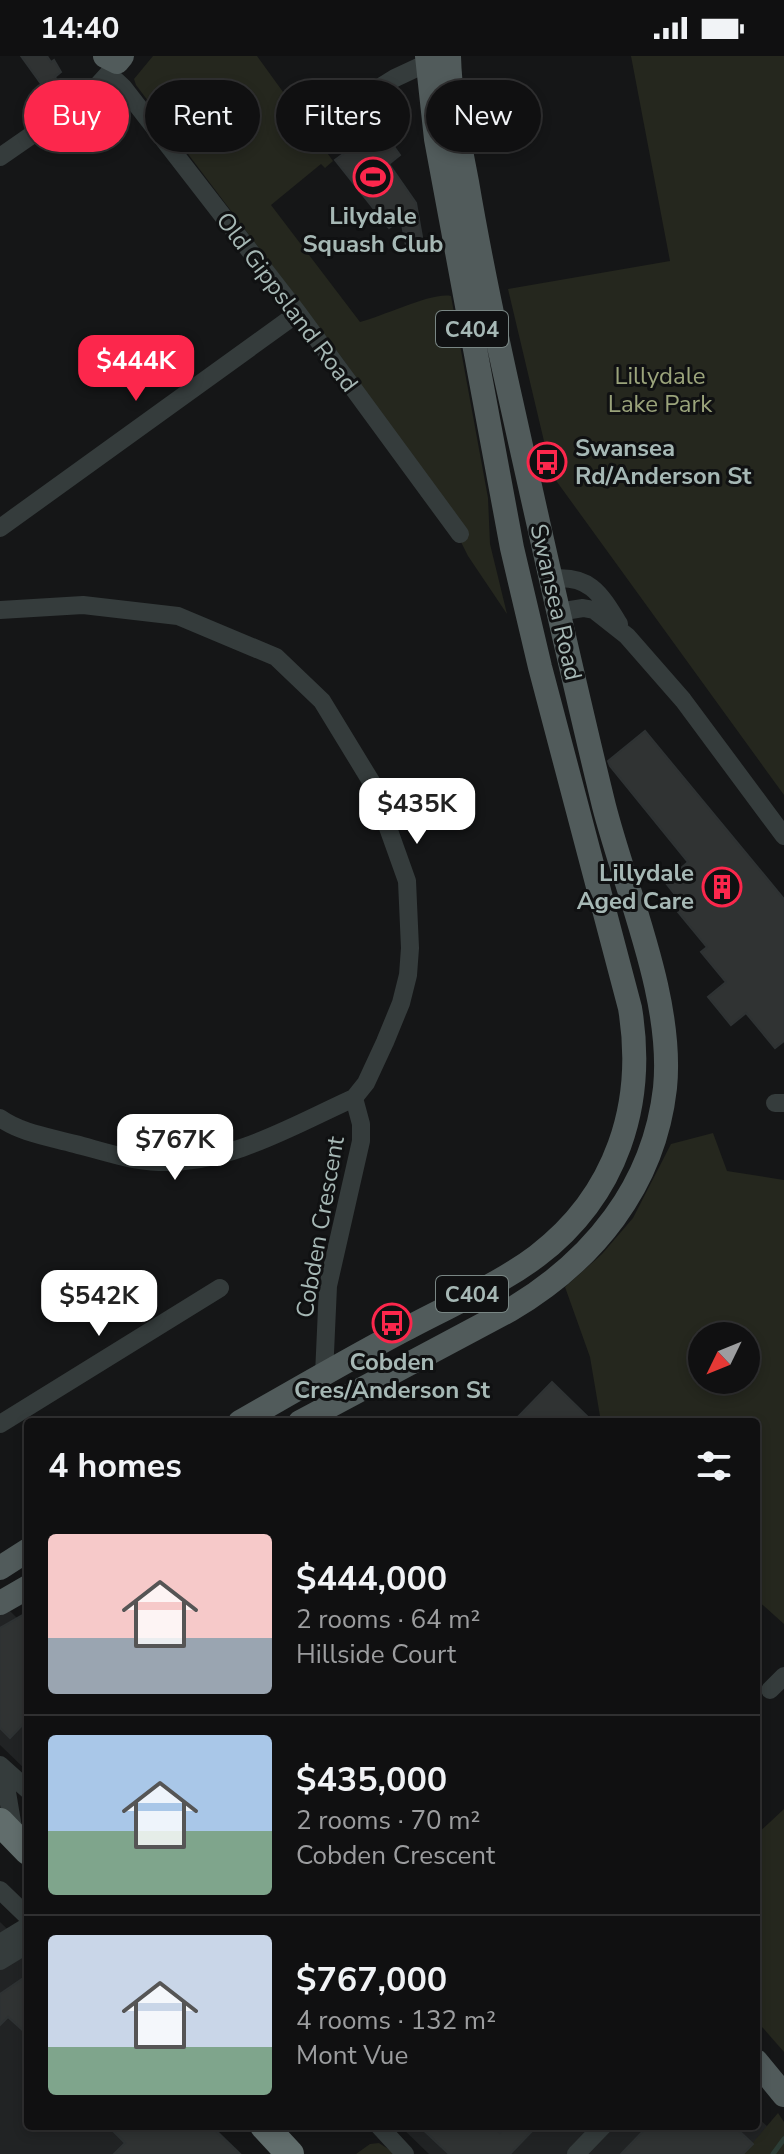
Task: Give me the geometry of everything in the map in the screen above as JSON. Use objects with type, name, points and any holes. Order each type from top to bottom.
[{"type":"highway","points":[[268,2130],[290,2154]]},
{"type":"main road","name":"Swansea Road","points":[[435,58],[455,115],[480,255],[550,579],[605,811],[660,1002],[666,1059],[665,1086],[653,1143],[631,1195],[615,1219],[578,1261],[533,1296],[455,1339]]},
{"type":"main road","name":"Swansea Road","points":[[324,1375],[513,1272],[556,1241],[583,1212],[609,1172],[628,1119],[636,1065],[630,1008],[512,548],[436,139],[435,58]]},
{"type":"main road","points":[[512,548],[527,544],[540,529]]},
{"type":"main road","points":[[524,601],[550,579]]},
{"type":"main road","points":[[524,601],[558,612]]},
{"type":"main road","points":[[324,1375],[339,1387],[396,1357],[455,1339]]},
{"type":"main road","name":"C404","points":[[307,1418],[455,1339]]},
{"type":"main road","name":"C404","points":[[255,1418],[324,1375]]},
{"type":"main road","points":[[0,1568],[24,1553]]},
{"type":"main road","points":[[0,1603],[24,1589]]},
{"type":"main road","points":[[760,2066],[784,2095]]},
{"type":"street","points":[[392,80],[435,58]]},
{"type":"street","points":[[0,157],[88,96],[113,62]]},
{"type":"street","name":"Old Gippsland Road","points":[[113,62],[123,87],[298,313],[460,534]]},
{"type":"street","points":[[0,528],[298,313]]},
{"type":"street","points":[[550,579],[580,579],[602,597],[627,636],[683,700],[784,836]]},
{"type":"street","points":[[0,610],[83,605],[178,616],[276,657],[322,701],[372,783],[407,881],[410,948],[404,991],[366,1083],[354,1098],[260,1142],[221,1154],[181,1161],[146,1161],[37,1134],[0,1118]]},
{"type":"street","points":[[558,612],[583,608],[594,610],[627,636]]},
{"type":"street","name":"Cobden Crescent","points":[[324,1375],[328,1286],[361,1141],[361,1118],[354,1098]]},
{"type":"street","points":[[0,1424],[220,1288]]},
{"type":"street","points":[[770,1690],[784,1676]]},
{"type":"street","points":[[0,1767],[24,1787]]},
{"type":"street","points":[[0,1767],[14,1836]]},
{"type":"street","points":[[0,1890],[24,1913]]},
{"type":"street","points":[[0,1943],[24,1928]]},
{"type":"street","points":[[0,1961],[24,1946]]},
{"type":"street","points":[[383,2130],[405,2154]]},
{"type":"street","points":[[576,2154],[599,2130]]},
{"type":"shaded area","points":[[0,1601],[17,1618],[24,1614],[24,1768],[0,1745]]},
{"type":"shaded area","points":[[0,1922],[24,1945],[24,2130],[217,2130],[242,2154],[0,2154]]},
{"type":"shaded area","points":[[760,2120],[768,2127],[743,2154],[429,2154],[404,2130],[760,2130]]},
{"type":"green space","points":[[153,56],[257,56],[276,82],[276,152],[326,152],[333,161],[325,168],[321,164],[271,205],[360,322],[420,301],[451,296],[488,498],[490,544],[507,614],[468,556],[451,522],[345,362],[187,152],[260,152],[260,80],[145,80],[145,97],[134,79]]},
{"type":"green space","name":"Lillydale Lake Park","points":[[631,56],[784,56],[784,795],[552,475],[508,289],[670,261]]},
{"type":"green space","points":[[713,1133],[727,1171],[784,1180],[784,1624],[760,1603],[760,1418],[600,1418],[590,1357],[565,1287],[602,1254],[633,1218],[671,1144]]},
{"type":"green space","points":[[784,1809],[784,2052],[760,2025],[760,1831]]},
{"type":"green space","points":[[778,2113],[784,2122],[784,2154],[743,2154]]},
{"type":"green space","points":[[379,2143],[396,2154],[356,2154],[370,2144]]},
{"type":"building","points":[[21,56],[47,56],[51,62],[54,60],[61,72],[55,77],[57,80],[38,80]]},
{"type":"building","name":"Lilydale Squash Club","points":[[346,152],[398,152],[400,155],[389,164],[416,203],[424,248],[407,251],[401,219],[389,228],[335,160]]},
{"type":"building","name":"Lillydale Aged Care","points":[[645,731],[784,899],[784,1041],[775,1048],[746,1013],[731,1025],[708,997],[726,982],[701,952],[707,947],[673,906],[680,901],[665,882],[688,862],[610,766],[608,761]]},
{"type":"building","points":[[552,1382],[589,1418],[517,1418]]},
{"type":"building","points":[[24,1614],[24,1723],[10,1738],[0,1728],[0,1628]]},
{"type":"building","points":[[24,1978],[24,2031],[8,2017],[0,2025],[0,1994]]},
{"type":"building","points":[[112,2130],[215,2130],[240,2154],[114,2154],[125,2143]]},
{"type":"building","points":[[423,2130],[497,2130],[500,2133],[503,2130],[533,2130],[510,2154],[449,2154]]},
{"type":"building","points":[[644,2130],[738,2130],[753,2144],[743,2154],[621,2154]]},
{"type":"waterway","points":[[773,2154],[784,2139]]},
{"type":"place","name":"Lilydale Squash Club","points":[[373,177]]},
{"type":"place","name":"Swansea Rd/Anderson St","points":[[547,462]]},
{"type":"place","name":"Lillydale Aged Care","points":[[722,887]]},
{"type":"place","name":"Cobden Cres/Anderson St","points":[[392,1323]]}]
